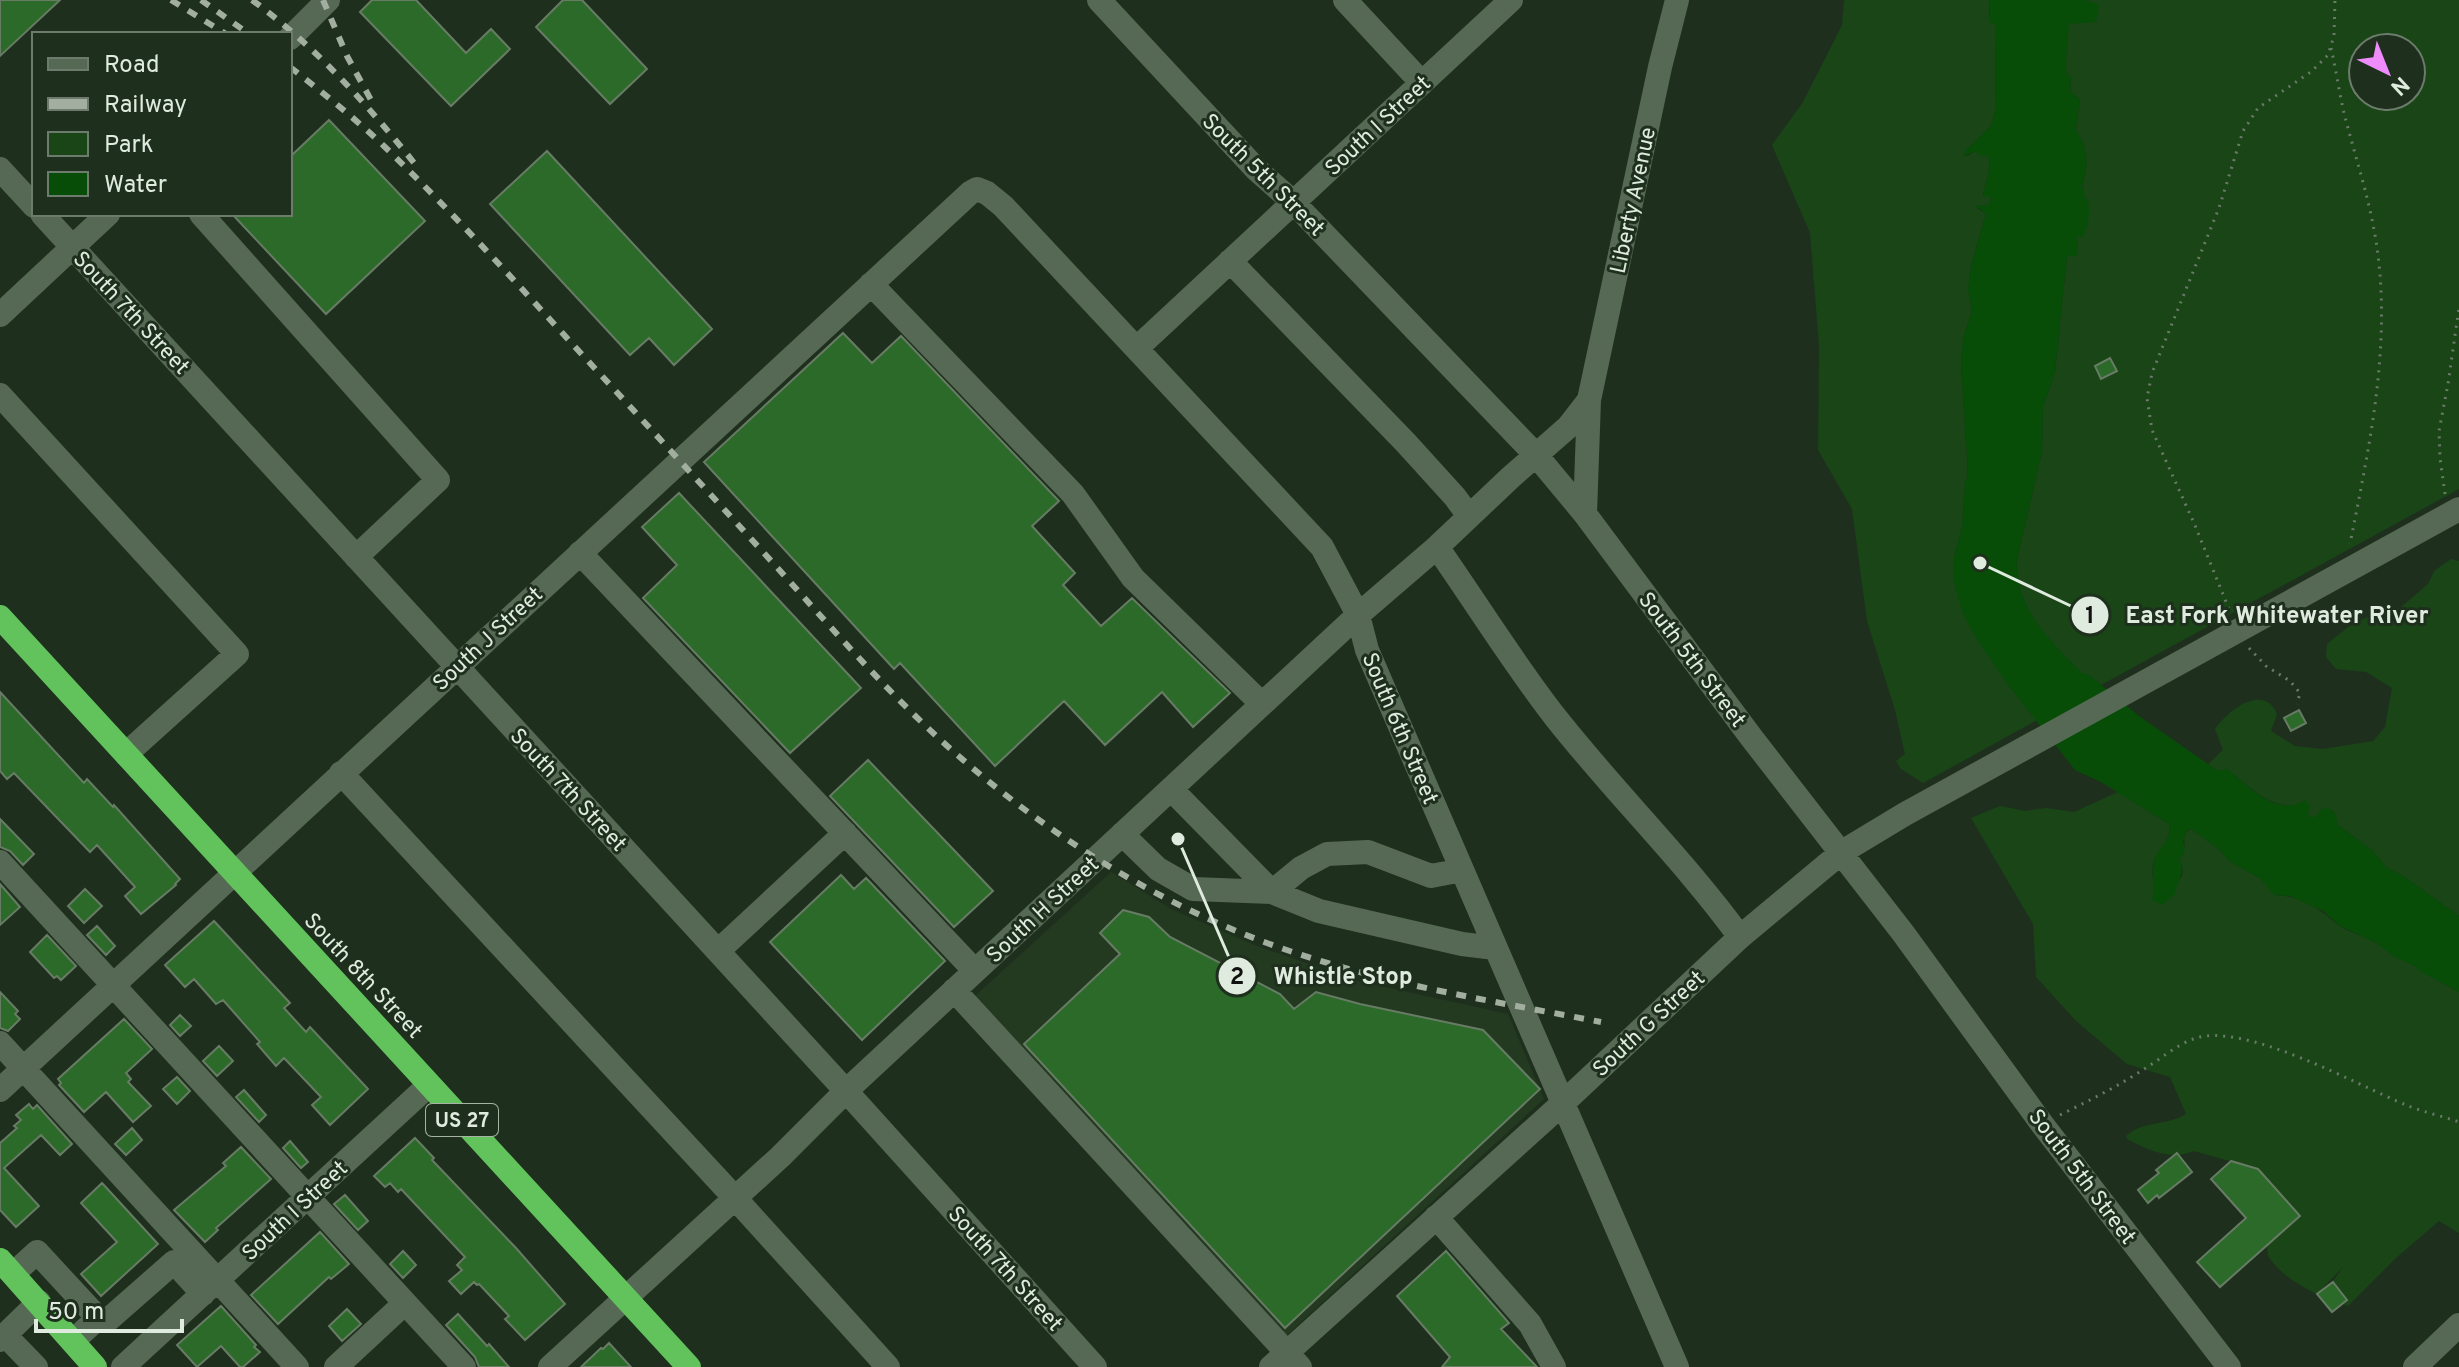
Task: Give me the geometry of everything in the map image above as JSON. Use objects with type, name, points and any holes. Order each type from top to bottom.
[{"type":"highway","name":"South 8th Street","points":[[0,617],[689,1367]]},
{"type":"highway","points":[[6,1267],[95,1367]]},
{"type":"street","points":[[292,36],[328,0]]},
{"type":"street","name":"South 5th Street","points":[[1099,0],[1256,169],[1293,202],[1536,455],[1585,514],[1751,737],[1842,852],[2042,1124],[2229,1367]]},
{"type":"street","points":[[1345,0],[1422,83]]},
{"type":"street","name":"South I Street","points":[[1137,348],[1511,0]]},
{"type":"street","name":"Liberty Avenue","points":[[1585,514],[1589,400],[1677,0]]},
{"type":"street","points":[[0,169],[32,204]]},
{"type":"street","name":"South J Street","points":[[0,1090],[977,189]]},
{"type":"street","name":"South 6th Street","points":[[977,189],[1003,206],[1322,547],[1358,615],[1367,650],[1677,1367]]},
{"type":"street","name":"South 7th Street","points":[[44,216],[1095,1367]]},
{"type":"street","points":[[0,315],[106,216]]},
{"type":"street","points":[[203,216],[438,480],[356,557]]},
{"type":"street","points":[[1230,261],[1406,443],[1469,516]]},
{"type":"street","points":[[871,284],[1073,494],[1133,578],[1262,704]]},
{"type":"street","points":[[0,395],[237,654],[126,754]]},
{"type":"street","name":"Liberty Avenue","points":[[1536,455],[1568,427],[1589,400]]},
{"type":"street","name":"South H Street","points":[[550,1367],[780,1157],[846,1091],[1358,615],[1536,455]]},
{"type":"street","name":"South G Street","points":[[1286,1362],[1436,1217],[1740,937],[1842,852],[2453,505]]},
{"type":"street","points":[[1437,547],[1508,654],[1556,718],[1662,844],[1709,894],[1740,937]]},
{"type":"street","points":[[580,553],[975,971]]},
{"type":"street","points":[[341,773],[888,1367]]},
{"type":"street","points":[[1171,789],[1272,892]]},
{"type":"street","points":[[718,951],[845,833]]},
{"type":"street","points":[[1122,834],[1158,869],[1193,889],[1272,892],[1319,911],[1462,944],[1495,948]]},
{"type":"street","points":[[1272,892],[1301,868],[1327,854],[1368,852],[1431,876],[1462,870]]},
{"type":"street","points":[[0,862],[464,1367]]},
{"type":"street","points":[[954,990],[1286,1362]]},
{"type":"street","points":[[0,1043],[210,1287],[297,1367]]},
{"type":"street","name":"South I Street","points":[[123,1367],[429,1085]]},
{"type":"street","points":[[1436,1217],[1530,1324],[1554,1367]]},
{"type":"street","points":[[6,1267],[37,1252],[98,1318],[108,1320],[174,1262],[210,1287]]},
{"type":"street","points":[[36,1367],[2,1338],[39,1302]]},
{"type":"street","points":[[336,1367],[405,1303]]},
{"type":"street","points":[[73,1341],[98,1318]]},
{"type":"street","points":[[2415,1367],[2459,1325]]},
{"type":"path","points":[[2335,0],[2331,48],[2344,112],[2368,199],[2379,268],[2382,317],[2381,361],[2367,460],[2348,555]]},
{"type":"path","points":[[2231,615],[2157,443],[2147,398],[2152,373],[2219,208],[2243,131],[2250,118],[2269,99],[2319,65],[2331,48]]},
{"type":"path","points":[[2453,505],[2440,458],[2439,431],[2459,308]]},
{"type":"path","points":[[2244,641],[2266,666],[2295,687],[2300,693],[2297,704]]},
{"type":"path","points":[[2042,1124],[2106,1092],[2194,1039],[2218,1035],[2246,1038],[2271,1046],[2410,1107],[2459,1122]]},
{"type":"shaded area","points":[[1111,872],[1173,910],[1257,946],[1358,981],[1508,1014],[1544,1099],[1275,1346],[963,1007]]},
{"type":"green space","points":[[1844,0],[1989,0],[1989,16],[1996,24],[1995,111],[1991,126],[1964,155],[1975,151],[1989,157],[1983,196],[1991,199],[1988,205],[1977,206],[1986,214],[1971,266],[1968,289],[1972,311],[1963,339],[1961,363],[1968,473],[1962,528],[1954,557],[2009,686],[2037,720],[1923,783],[1901,769],[1896,761],[1905,754],[1895,710],[1867,621],[1852,509],[1818,450],[1819,345],[1810,233],[1772,145],[1803,102],[1842,25]]},
{"type":"green space","points":[[2084,0],[2459,0],[2459,489],[2101,685],[2089,675],[2082,674],[2037,623],[2022,594],[2017,560],[2042,451],[2043,407],[2055,372],[2067,256],[2078,253],[2084,197],[2082,188],[2087,164],[2084,145],[2076,129],[2080,99],[2070,93],[2071,77],[2065,73],[2068,24],[2096,21],[2098,5]]},
{"type":"green space","points":[[2451,559],[2459,561],[2459,916],[2386,867],[2373,851],[2338,825],[2333,811],[2324,809],[2316,817],[2310,817],[2297,805],[2287,806],[2269,800],[2227,769],[2218,772],[2208,764],[2223,750],[2215,729],[2236,708],[2255,700],[2264,700],[2271,705],[2277,714],[2271,731],[2295,746],[2323,749],[2373,741],[2385,727],[2392,688],[2366,672],[2336,669],[2326,657],[2327,644],[2367,617],[2400,608],[2428,584],[2434,571]]},
{"type":"green space","points":[[2118,792],[2169,824],[2167,839],[2153,865],[2155,889],[2173,884],[2181,877],[2183,872],[2179,859],[2185,846],[2185,834],[2191,829],[2219,849],[2228,860],[2261,879],[2280,896],[2297,898],[2312,905],[2344,928],[2459,992],[2459,1233],[2439,1221],[2348,1306],[2343,1304],[2347,1300],[2333,1281],[2343,1267],[2317,1294],[2278,1269],[2268,1256],[2258,1169],[2194,1151],[2176,1155],[2159,1153],[2127,1139],[2126,1136],[2140,1128],[2186,1114],[2170,1077],[2127,1064],[2076,1021],[2036,977],[2033,924],[1971,818],[2000,806],[2025,811],[2046,808],[2074,812]]},
{"type":"water","points":[[1989,0],[2084,0],[2099,4],[2096,22],[2069,24],[2065,72],[2071,77],[2070,92],[2080,99],[2076,129],[2084,145],[2087,164],[2082,188],[2088,200],[2089,214],[2083,237],[2078,236],[2078,253],[2067,256],[2055,372],[2043,407],[2042,451],[2017,560],[2018,577],[2028,608],[2047,636],[2082,673],[2089,675],[2139,716],[2218,771],[2227,769],[2263,798],[2284,805],[2295,805],[2305,800],[2311,807],[2307,812],[2311,817],[2316,817],[2322,809],[2331,810],[2336,815],[2338,825],[2373,851],[2386,867],[2459,916],[2459,992],[2395,957],[2375,942],[2340,926],[2323,911],[2290,896],[2274,895],[2261,879],[2228,860],[2219,849],[2191,829],[2187,830],[2183,841],[2184,851],[2179,859],[2182,872],[2175,894],[2162,905],[2152,899],[2154,864],[2169,835],[2169,824],[2101,782],[2075,770],[2009,686],[1963,614],[1953,579],[1968,473],[1961,363],[1963,339],[1972,311],[1968,289],[1971,266],[1986,214],[1976,206],[1988,205],[1991,199],[1989,196],[1983,197],[1989,157],[1978,155],[1976,151],[1964,156],[1965,151],[1991,126],[1995,111],[1996,24],[1990,23]]},
{"type":"building","points":[[0,0],[60,0],[0,56]]},
{"type":"building","points":[[372,0],[416,0],[466,53],[491,29],[510,49],[451,106],[360,12]]},
{"type":"building","points":[[563,0],[582,0],[647,69],[610,104],[536,27]]},
{"type":"building","points":[[329,120],[425,221],[326,314],[234,216],[292,216],[292,155]]},
{"type":"building","points":[[547,151],[712,329],[674,365],[649,338],[630,355],[490,204]]},
{"type":"building","points":[[843,333],[872,363],[901,336],[1059,501],[1032,526],[1075,573],[1063,585],[1101,626],[1132,598],[1230,693],[1193,727],[1162,692],[1105,745],[1064,701],[995,766],[900,663],[894,669],[704,462]]},
{"type":"building","points":[[2110,358],[2117,371],[2101,379],[2095,366]]},
{"type":"building","points":[[679,493],[861,688],[790,753],[643,598],[677,565],[642,527]]},
{"type":"building","points":[[0,692],[84,783],[87,779],[114,805],[180,879],[141,914],[125,896],[135,887],[97,845],[90,852],[14,773],[7,779],[0,771]]},
{"type":"building","points":[[2299,710],[2306,723],[2291,731],[2284,718]]},
{"type":"building","points":[[868,760],[993,891],[954,927],[830,796]]},
{"type":"building","points":[[0,819],[34,854],[23,865],[10,851],[0,847]]},
{"type":"building","points":[[841,875],[854,889],[866,878],[945,961],[862,1040],[770,942]]},
{"type":"building","points":[[0,884],[20,907],[0,925]]},
{"type":"building","points":[[85,889],[102,906],[84,923],[68,906]]},
{"type":"building","points":[[1123,910],[1149,917],[1170,937],[1280,994],[1294,1009],[1316,992],[1483,1030],[1540,1089],[1285,1328],[1024,1044],[1120,954],[1100,933]]},
{"type":"building","points":[[214,921],[290,1003],[284,1008],[306,1032],[310,1027],[368,1089],[330,1125],[312,1105],[321,1097],[284,1058],[276,1066],[257,1044],[260,1042],[223,1000],[216,1004],[194,979],[185,987],[165,965]]},
{"type":"building","points":[[97,926],[115,946],[106,955],[87,935]]},
{"type":"building","points":[[47,935],[76,966],[61,980],[57,976],[54,978],[30,952]]},
{"type":"building","points":[[0,992],[18,1011],[15,1014],[20,1019],[8,1031],[0,1028]]},
{"type":"building","points":[[180,1015],[191,1026],[180,1036],[170,1025]]},
{"type":"building","points":[[124,1019],[152,1049],[126,1073],[131,1079],[128,1082],[151,1106],[133,1122],[106,1092],[84,1112],[59,1085],[58,1079]]},
{"type":"building","points":[[219,1046],[233,1061],[217,1076],[203,1061]]},
{"type":"building","points":[[177,1077],[190,1091],[177,1104],[163,1089]]},
{"type":"building","points":[[244,1090],[266,1115],[259,1122],[236,1097]]},
{"type":"building","points":[[29,1104],[33,1109],[37,1105],[72,1144],[60,1155],[41,1135],[4,1168],[39,1206],[16,1227],[0,1210],[0,1143],[17,1128],[14,1126],[21,1120],[16,1115]]},
{"type":"building","points":[[132,1128],[142,1140],[126,1155],[115,1144]]},
{"type":"building","points":[[415,1138],[565,1304],[525,1340],[505,1319],[509,1316],[479,1284],[474,1282],[461,1294],[449,1281],[462,1270],[457,1265],[465,1257],[401,1189],[398,1192],[390,1183],[385,1187],[374,1176]]},
{"type":"building","points":[[290,1141],[308,1162],[301,1168],[283,1148]]},
{"type":"building","points":[[241,1147],[271,1179],[216,1228],[218,1230],[205,1242],[174,1210],[226,1166],[223,1163]]},
{"type":"building","points":[[2177,1153],[2192,1172],[2148,1203],[2138,1190]]},
{"type":"building","points":[[2231,1161],[2258,1169],[2300,1216],[2220,1287],[2197,1262],[2246,1218],[2211,1179]]},
{"type":"building","points":[[102,1183],[158,1244],[101,1296],[81,1274],[117,1242],[81,1203]]},
{"type":"building","points":[[345,1195],[368,1221],[358,1230],[334,1204]]},
{"type":"building","points":[[320,1232],[349,1264],[331,1279],[329,1277],[278,1324],[251,1295]]},
{"type":"building","points":[[403,1251],[416,1265],[403,1278],[390,1264]]},
{"type":"building","points":[[1446,1251],[1509,1323],[1501,1329],[1537,1367],[1442,1367],[1450,1357],[1397,1296]]},
{"type":"building","points":[[2333,1282],[2347,1300],[2332,1312],[2317,1294]]},
{"type":"building","points":[[221,1306],[260,1352],[240,1367],[221,1346],[197,1367],[177,1345]]},
{"type":"building","points":[[347,1309],[361,1324],[342,1341],[329,1326]]},
{"type":"building","points":[[458,1314],[509,1367],[479,1367],[475,1357],[446,1325]]},
{"type":"building","points":[[609,1343],[631,1367],[581,1367],[601,1348]]},
{"type":"railway","points":[[171,0],[223,32]]},
{"type":"railway","points":[[201,0],[246,32]]},
{"type":"railway","points":[[252,0],[291,32]]},
{"type":"railway","points":[[323,0],[347,56],[371,100]]},
{"type":"railway","points":[[292,33],[339,77],[415,164]]},
{"type":"railway","points":[[292,69],[375,137],[411,172],[647,424],[856,655],[954,752],[1015,802],[1114,870],[1184,907],[1266,943],[1408,984],[1601,1022]]},
{"type":"place","name":"East Fork Whitewater River","points":[[1980,563]]},
{"type":"place","name":"Whistle Stop","points":[[1178,839]]}]
